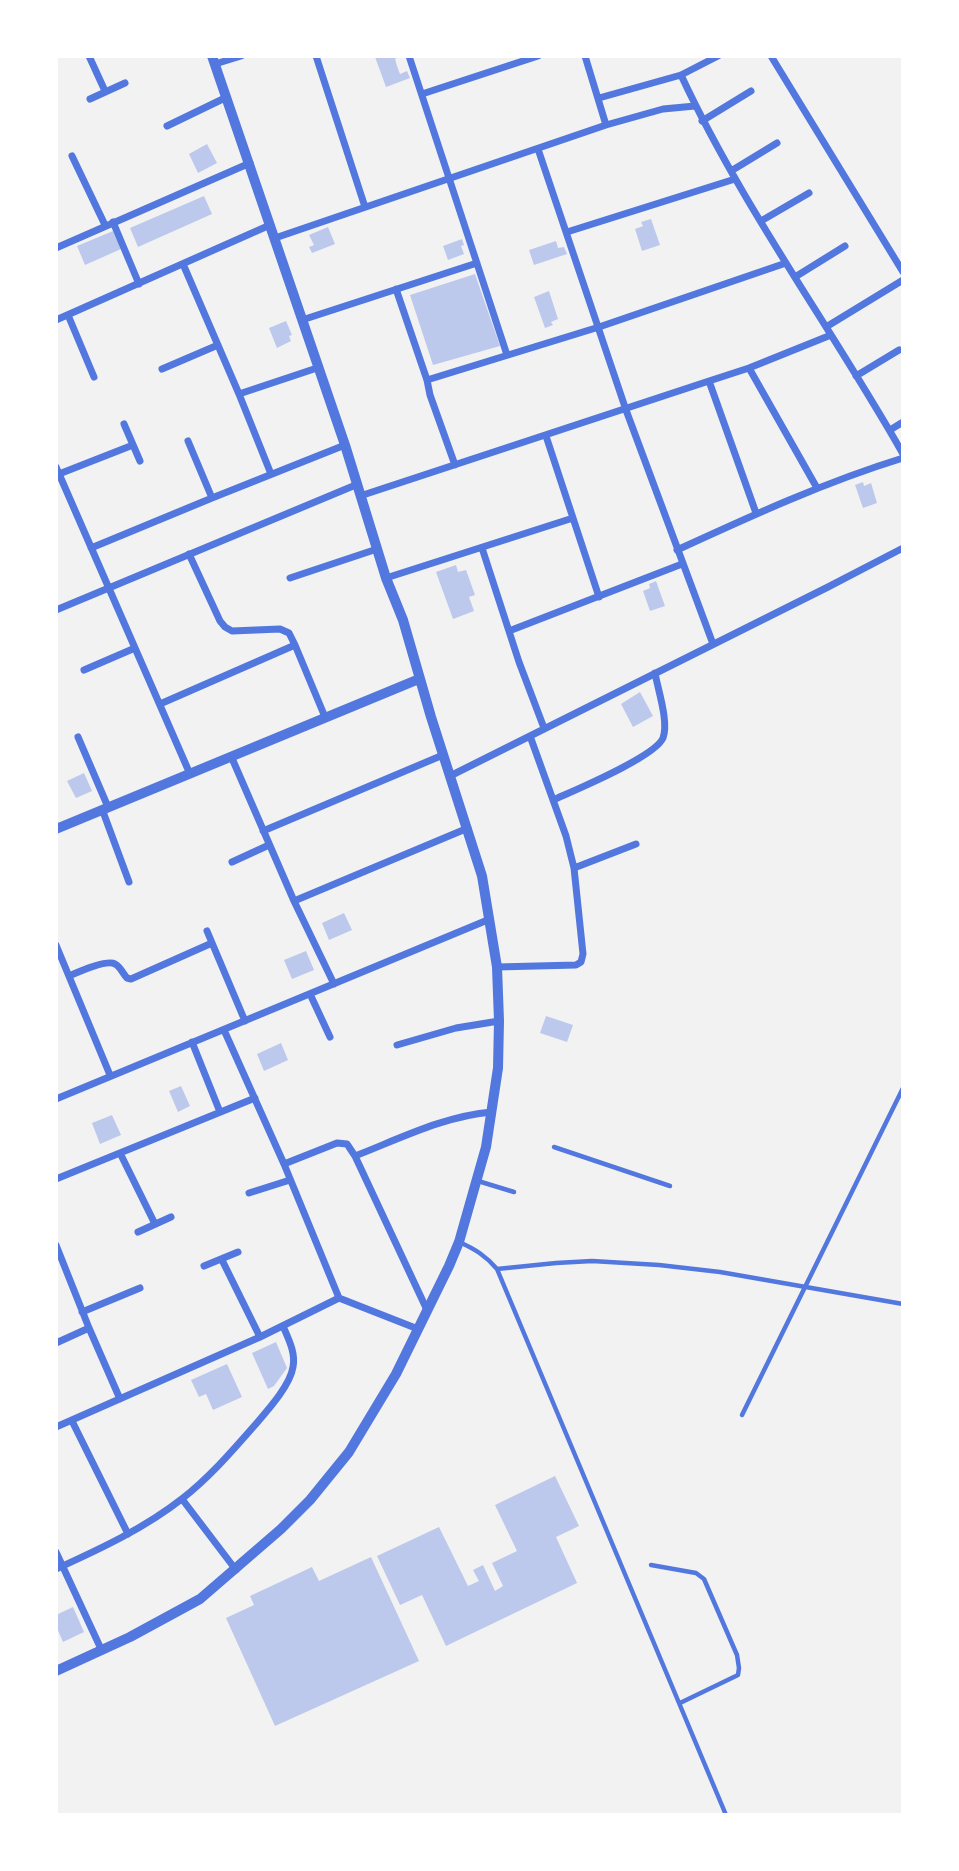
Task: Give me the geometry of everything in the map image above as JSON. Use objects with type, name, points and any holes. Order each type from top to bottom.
[{"type":"street","points":[[89,56],[105,92]]},
{"type":"street","points":[[56,1671],[102,1651],[200,1599],[281,1529],[310,1500],[349,1452],[396,1374],[459,1242],[486,1147],[498,1068],[497,967],[482,876],[419,679],[403,620],[386,578],[345,444],[214,60],[241,56]]},
{"type":"street","points":[[316,56],[365,207]]},
{"type":"street","points":[[409,56],[507,355]]},
{"type":"street","points":[[422,94],[538,56]]},
{"type":"street","points":[[585,56],[606,125]]},
{"type":"street","points":[[599,98],[681,75],[718,56]]},
{"type":"street","points":[[771,56],[903,272]]},
{"type":"street","points":[[677,550],[755,513],[903,456],[890,430],[733,175],[702,121],[681,75]]},
{"type":"street","points":[[90,99],[125,83]]},
{"type":"street","points":[[702,121],[751,91]]},
{"type":"street","points":[[167,126],[227,97]]},
{"type":"street","points":[[275,238],[606,125],[663,109],[695,106]]},
{"type":"street","points":[[567,232],[733,175],[778,143]]},
{"type":"street","points":[[538,149],[626,410],[713,644]]},
{"type":"street","points":[[72,156],[139,284]]},
{"type":"street","points":[[56,247],[250,163]]},
{"type":"street","points":[[761,221],[809,192]]},
{"type":"street","points":[[56,320],[270,225]]},
{"type":"street","points":[[795,277],[845,246]]},
{"type":"street","points":[[302,320],[477,263]]},
{"type":"street","points":[[427,380],[599,327],[786,263]]},
{"type":"street","points":[[183,264],[271,474]]},
{"type":"street","points":[[826,327],[903,280]]},
{"type":"street","points":[[396,289],[455,465]]},
{"type":"street","points":[[68,314],[94,377]]},
{"type":"street","points":[[360,496],[749,368],[831,335]]},
{"type":"street","points":[[162,369],[218,345]]},
{"type":"street","points":[[856,376],[899,350]]},
{"type":"street","points":[[239,394],[317,368]]},
{"type":"street","points":[[749,368],[817,488]]},
{"type":"street","points":[[709,381],[755,513]]},
{"type":"street","points":[[890,430],[903,422]]},
{"type":"street","points":[[124,424],[140,461]]},
{"type":"street","points":[[546,436],[599,597]]},
{"type":"street","points":[[188,441],[212,498]]},
{"type":"street","points":[[91,548],[345,444]]},
{"type":"street","points":[[132,445],[57,471],[190,774]]},
{"type":"street","points":[[56,610],[358,484]]},
{"type":"street","points":[[386,578],[573,518]]},
{"type":"street","points":[[482,548],[544,728]]},
{"type":"street","points":[[450,776],[903,548]]},
{"type":"street","points":[[290,578],[377,549]]},
{"type":"street","points":[[189,554],[225,627],[232,631],[280,629],[289,633],[325,716]]},
{"type":"street","points":[[509,631],[682,564]]},
{"type":"street","points":[[160,704],[295,645]]},
{"type":"street","points":[[84,670],[135,648]]},
{"type":"street","points":[[553,800],[631,763],[658,746],[664,732],[664,717],[655,673]]},
{"type":"street","points":[[56,829],[419,679]]},
{"type":"street","points":[[497,967],[576,965],[581,962],[583,954],[574,868],[566,836],[530,736]]},
{"type":"street","points":[[78,737],[129,882]]},
{"type":"street","points":[[263,831],[443,755]]},
{"type":"street","points":[[231,756],[334,984]]},
{"type":"street","points":[[295,901],[468,828]]},
{"type":"street","points":[[574,868],[636,844]]},
{"type":"street","points":[[232,862],[270,845]]},
{"type":"street","points":[[56,1098],[490,919]]},
{"type":"street","points":[[207,930],[245,1021]]},
{"type":"street","points":[[69,976],[110,962],[131,979],[212,943]]},
{"type":"street","points":[[56,944],[110,1075]]},
{"type":"street","points":[[310,993],[330,1037]]},
{"type":"street","points":[[397,1045],[456,1028],[499,1021]]},
{"type":"street","points":[[225,1030],[339,1298],[418,1329]]},
{"type":"street","points":[[192,1042],[220,1112]]},
{"type":"street","points":[[56,1179],[256,1098]]},
{"type":"street","points":[[355,1156],[444,1121],[492,1112]]},
{"type":"street","points":[[284,1164],[324,1147],[341,1142],[347,1144],[427,1310]]},
{"type":"street","points":[[120,1153],[155,1224]]},
{"type":"street","points":[[249,1193],[290,1180]]},
{"type":"street","points":[[138,1232],[171,1217]]},
{"type":"street","points":[[56,1245],[120,1399]]},
{"type":"street","points":[[204,1266],[237,1252]]},
{"type":"street","points":[[222,1259],[260,1336]]},
{"type":"street","points":[[82,1311],[140,1288]]},
{"type":"street","points":[[56,1427],[283,1326],[339,1298]]},
{"type":"street","points":[[59,1567],[128,1534],[182,1499],[223,1461],[261,1419],[289,1378],[293,1357],[283,1326]]},
{"type":"street","points":[[56,1343],[89,1328]]},
{"type":"street","points":[[72,1421],[128,1534]]},
{"type":"street","points":[[182,1499],[236,1570]]},
{"type":"street","points":[[56,1552],[59,1567],[102,1651]]},
{"type":"lane","points":[[742,1415],[903,1088]]},
{"type":"lane","points":[[555,1147],[670,1186]]},
{"type":"lane","points":[[478,1181],[514,1192]]},
{"type":"lane","points":[[459,1242],[479,1251],[497,1269],[726,1815]]},
{"type":"lane","points":[[497,1269],[592,1261],[624,1262],[720,1272],[903,1304]]},
{"type":"lane","points":[[650,1565],[696,1573],[704,1579],[737,1655],[738,1675],[680,1703]]},
{"type":"building","points":[[401,56],[395,59],[400,74],[407,71],[410,78],[386,87],[375,57]]},
{"type":"building","points":[[207,144],[217,163],[198,173],[189,154]]},
{"type":"building","points":[[204,196],[212,214],[138,247],[130,228]]},
{"type":"building","points":[[651,219],[660,245],[642,251],[635,229],[643,226],[641,222]]},
{"type":"building","points":[[328,227],[335,244],[312,253],[309,247],[314,245],[309,235]]},
{"type":"building","points":[[113,231],[121,249],[85,265],[77,246]]},
{"type":"building","points":[[462,239],[464,254],[448,260],[443,246]]},
{"type":"building","points":[[556,241],[558,248],[564,247],[567,254],[534,265],[529,250]]},
{"type":"building","points":[[475,274],[500,346],[433,365],[410,295]]},
{"type":"building","points":[[549,291],[558,319],[545,328],[534,297]]},
{"type":"building","points":[[286,321],[292,335],[289,336],[291,341],[277,348],[269,328]]},
{"type":"building","points":[[863,482],[864,486],[871,483],[877,503],[863,508],[855,485]]},
{"type":"building","points":[[456,565],[458,572],[466,570],[475,595],[469,597],[474,611],[453,619],[436,572]]},
{"type":"building","points":[[656,581],[665,606],[650,611],[643,591]]},
{"type":"building","points":[[640,692],[653,716],[633,727],[621,704]]},
{"type":"building","points":[[84,773],[92,791],[76,798],[67,781]]},
{"type":"building","points":[[344,913],[352,930],[329,940],[322,923]]},
{"type":"building","points":[[306,951],[314,970],[292,979],[284,960]]},
{"type":"building","points":[[546,1016],[573,1025],[567,1042],[540,1033]]},
{"type":"building","points":[[281,1043],[288,1060],[264,1071],[257,1054]]},
{"type":"building","points":[[181,1086],[190,1106],[178,1112],[169,1091]]},
{"type":"building","points":[[112,1115],[121,1135],[100,1144],[92,1123]]},
{"type":"building","points":[[276,1342],[287,1368],[274,1386],[268,1389],[252,1353]]},
{"type":"building","points":[[227,1364],[242,1397],[213,1410],[206,1394],[199,1397],[191,1380]]},
{"type":"building","points":[[555,1476],[579,1526],[556,1537],[577,1583],[446,1646],[422,1595],[400,1605],[377,1556],[439,1527],[468,1586],[479,1581],[473,1570],[483,1565],[495,1591],[503,1586],[492,1563],[517,1551],[495,1505]]},
{"type":"building","points":[[371,1557],[419,1661],[275,1726],[226,1618],[254,1605],[250,1596],[312,1567],[319,1581]]},
{"type":"building","points":[[73,1607],[84,1632],[63,1642],[56,1626],[56,1615]]}]
